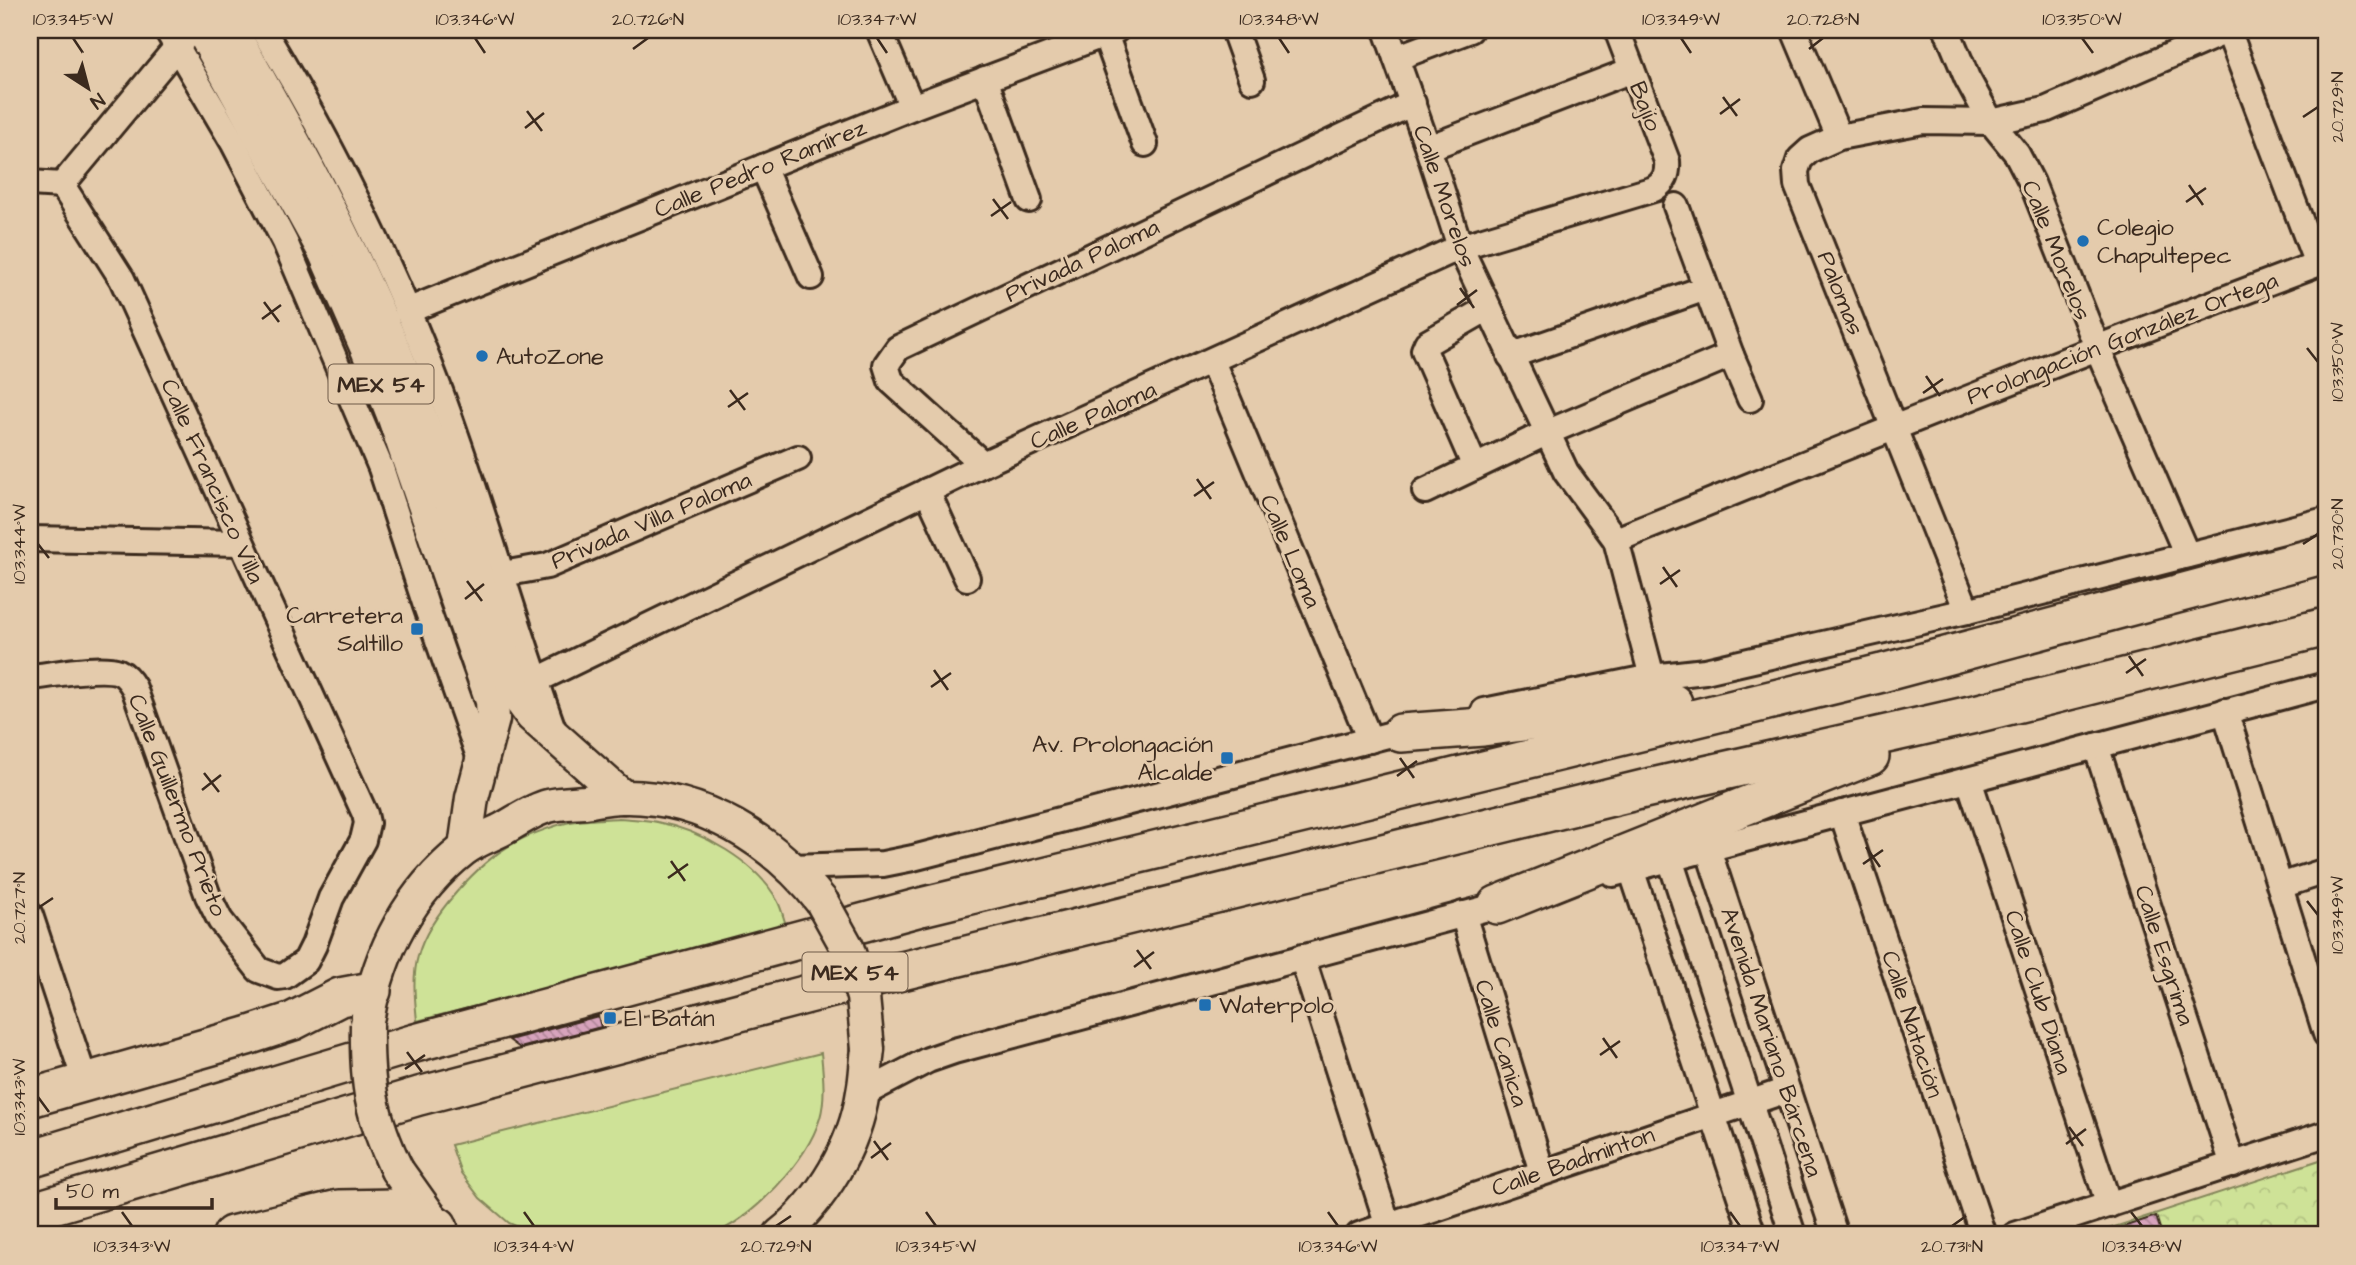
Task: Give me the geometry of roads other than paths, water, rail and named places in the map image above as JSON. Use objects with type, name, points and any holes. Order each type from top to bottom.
[{"type":"highway","points":[[30,1159],[415,1043],[921,907],[1882,673],[2326,554]]},
{"type":"highway","points":[[30,1212],[419,1096],[816,992],[1644,789],[1975,714],[2326,627]]},
{"type":"highway","points":[[1385,736],[1559,718],[1882,673]]},
{"type":"highway","points":[[1480,910],[1975,714]]},
{"type":"highway","points":[[30,1098],[247,1036],[293,1021],[340,997],[369,1007]]},
{"type":"highway","points":[[232,1235],[339,1209],[396,1208],[444,1231]]},
{"type":"main road","name":"MEX 54","points":[[231,30],[285,124],[344,241],[389,339],[426,431],[516,694],[532,716],[623,797]]},
{"type":"main road","name":"MEX 54","points":[[184,34],[325,253],[393,415],[492,701],[493,719],[472,798],[465,848]]},
{"type":"main road","name":"MEX 54","points":[[444,1231],[397,1170],[375,1120],[366,1072],[369,1007],[386,950],[406,912],[433,877],[465,848],[547,807],[623,797],[660,800],[708,814],[731,823],[763,843],[792,866],[822,902],[847,947],[863,996],[868,1049],[863,1094],[849,1141],[826,1185],[788,1231]]},
{"type":"street","points":[[263,30],[299,90],[347,183],[407,311],[440,391],[556,738]]},
{"type":"street","points":[[878,30],[912,107]]},
{"type":"street","points":[[1234,30],[1252,80]]},
{"type":"street","name":"Calle Morelos","points":[[1386,30],[1460,247],[1566,472],[1616,540]]},
{"type":"street","points":[[1396,58],[1470,30]]},
{"type":"street","name":"Bajío","points":[[1617,30],[1667,161],[1668,171],[1663,183]]},
{"type":"street","points":[[1794,30],[1839,137],[1923,121],[1991,122],[2045,110],[2228,30],[2322,268]]},
{"type":"street","name":"Calle Morelos","points":[[1948,30],[1967,78],[1991,122],[2017,154],[2032,183],[2096,347],[2187,555]]},
{"type":"street","points":[[1110,32],[1144,144]]},
{"type":"street","name":"Calle Pedro Ramírez","points":[[407,311],[912,107],[1110,32]]},
{"type":"street","points":[[30,183],[62,185],[184,34]]},
{"type":"street","points":[[1428,148],[1632,70]]},
{"type":"street","points":[[985,79],[1029,200]]},
{"type":"street","name":"Privada Paloma","points":[[983,464],[891,381],[886,365],[898,348],[1413,103]]},
{"type":"street","name":"Palomas","points":[[1839,137],[1810,150],[1800,159],[1796,171],[1797,185],[1895,426]]},
{"type":"street","points":[[763,167],[811,277]]},
{"type":"street","name":"Calle Paloma","points":[[535,681],[983,464],[1460,247],[1643,194],[1663,183]]},
{"type":"street","name":"Calle Francisco Villa","points":[[62,185],[122,279],[363,806],[367,823],[363,840],[334,890],[306,961],[285,976],[278,977],[259,970]]},
{"type":"street","points":[[1676,206],[1750,399]]},
{"type":"street","name":"Prolongación González Ortega","points":[[1616,540],[2096,347],[2322,268]]},
{"type":"street","points":[[1510,356],[1706,288]]},
{"type":"street","points":[[1475,467],[1424,350],[1427,343],[1488,309]]},
{"type":"street","points":[[1425,491],[1546,433],[1731,355]]},
{"type":"street","name":"Calle Loma","points":[[1212,361],[1385,736]]},
{"type":"street","points":[[1895,426],[1968,611]]},
{"type":"street","name":"Privada Villa Paloma","points":[[502,575],[547,566],[798,458]]},
{"type":"street","points":[[927,491],[967,578]]},
{"type":"street","points":[[792,866],[883,864],[913,858],[1385,736],[1437,720],[1652,677],[1705,671],[1968,611],[2326,520]]},
{"type":"street","points":[[30,539],[241,543]]},
{"type":"street","points":[[1616,540],[1652,677]]},
{"type":"street","name":"Calle Guillermo Prieto","points":[[30,677],[103,669],[122,673],[134,688],[208,895],[220,920],[259,970]]},
{"type":"street","points":[[863,1094],[928,1060],[954,1051],[2326,685]]},
{"type":"street","points":[[2225,712],[2280,886],[2321,1000],[2326,1034]]},
{"type":"street","name":"Calle Esgrima","points":[[2096,746],[2233,1165]]},
{"type":"street","name":"Calle Club Diana","points":[[1969,780],[2109,1205]]},
{"type":"street","name":"Calle Natación","points":[[1842,813],[1983,1235]]},
{"type":"street","name":"Avenida Mariano Bárcena","points":[[1708,849],[1835,1235]]},
{"type":"street","points":[[1670,859],[1793,1235]]},
{"type":"street","points":[[1631,869],[1750,1234]]},
{"type":"street","points":[[2280,886],[2326,871]]},
{"type":"street","name":"Calle Canica","points":[[1480,910],[1542,1172]]},
{"type":"street","points":[[30,915],[85,1081]]},
{"type":"street","points":[[1301,957],[1389,1230]]},
{"type":"street","name":"Calle Badminton","points":[[1359,1235],[1389,1230],[1542,1172],[1787,1090]]},
{"type":"street","points":[[2015,1235],[2326,1134]]},
{"type":"place","name":"Colegio Chapultepec","points":[[2083,241]]},
{"type":"place","name":"AutoZone","points":[[482,356]]},
{"type":"place","name":"Carretera Saltillo","points":[[417,629]]},
{"type":"place","name":"Av. Prolongación Alcalde","points":[[1227,758]]},
{"type":"place","name":"Waterpolo","points":[[1205,1005]]},
{"type":"place","name":"El Batán","points":[[610,1018]]}]
